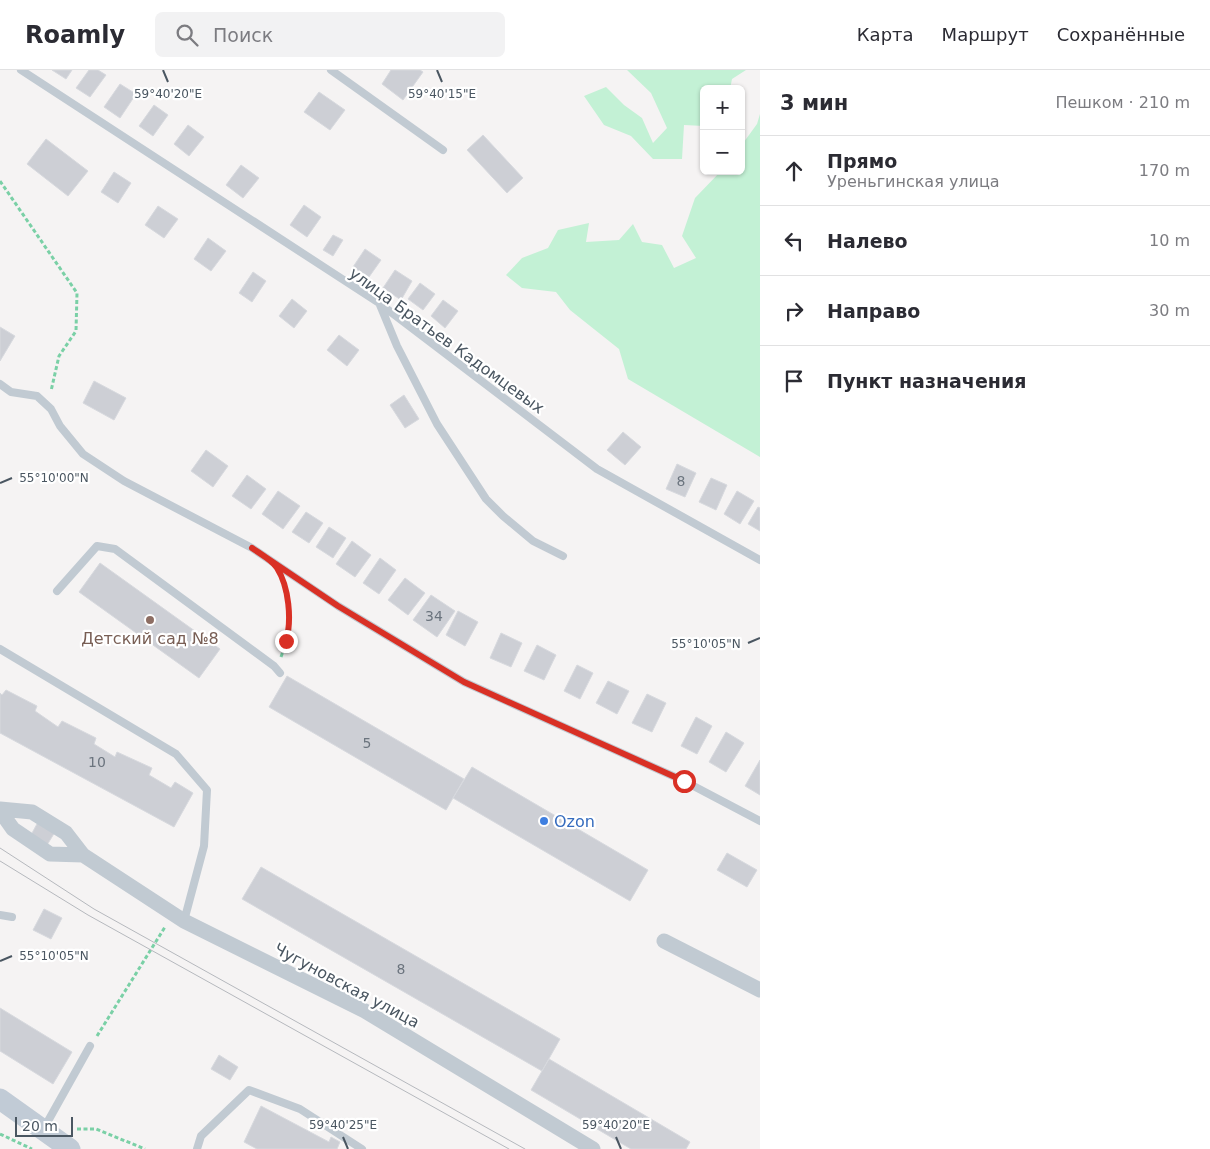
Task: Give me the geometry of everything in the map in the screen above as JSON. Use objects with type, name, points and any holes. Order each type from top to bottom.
[{"type":"main road","points":[[0,1099],[70,1149]]},
{"type":"street","name":"Чугуновская улица","points":[[0,810],[13,829],[50,854],[83,855]]},
{"type":"street","name":"Чугуновская улица","points":[[0,810],[32,812],[66,833],[83,855],[179,917],[365,1011],[593,1149]]},
{"type":"street","points":[[664,941],[760,990]]},
{"type":"lane","name":"улица Братьев Кадомцевых","points":[[21,70],[380,303],[597,469],[760,560]]},
{"type":"lane","points":[[331,70],[443,150]]},
{"type":"lane","points":[[380,303],[397,346],[437,424],[486,499],[503,516],[534,541],[563,556]]},
{"type":"lane","points":[[0,384],[11,392],[36,396],[51,409],[60,426],[83,454],[124,481],[252,548],[338,606],[464,682],[684,781],[760,821]]},
{"type":"lane","points":[[57,591],[97,546],[115,549],[274,666],[280,673]]},
{"type":"lane","points":[[0,649],[176,754],[207,790],[204,846],[179,917]]},
{"type":"lane","points":[[0,916],[12,917]]},
{"type":"lane","points":[[43,1130],[90,1046]]},
{"type":"lane","points":[[197,1149],[201,1136],[249,1090],[300,1109],[362,1149]]},
{"type":"path","points":[[0,181],[77,293],[76,331],[59,356],[51,386],[51,409]]},
{"type":"path","points":[[274,666],[281,656],[290,625],[287,596],[282,582]]},
{"type":"path","points":[[90,1046],[179,917]]},
{"type":"path","points":[[0,1134],[32,1149]]},
{"type":"green space","points":[[627,70],[746,70],[732,79],[731,85],[700,85],[700,126],[684,125],[682,159],[653,159],[631,136],[604,125],[584,96],[606,87],[624,105],[642,118],[653,143],[667,128],[651,93]]},
{"type":"green space","points":[[760,114],[760,457],[628,379],[619,349],[570,310],[556,292],[522,288],[506,275],[522,258],[548,248],[558,230],[589,223],[586,242],[619,240],[633,224],[642,242],[662,245],[674,268],[696,258],[682,236],[695,198],[717,175],[745,175],[745,140],[757,124]]},
{"type":"building","points":[[52,70],[72,70],[66,79]]},
{"type":"building","points":[[89,70],[98,70],[106,75],[90,97],[76,88]]},
{"type":"building","points":[[391,70],[420,70],[423,72],[403,100],[382,84]]},
{"type":"building","points":[[120,84],[136,94],[120,118],[104,107]]},
{"type":"building","points":[[319,92],[345,110],[330,130],[304,112]]},
{"type":"building","points":[[154,105],[168,115],[153,136],[139,126]]},
{"type":"building","points":[[188,125],[204,137],[189,156],[174,144]]},
{"type":"building","points":[[483,135],[523,178],[507,193],[467,150]]},
{"type":"building","points":[[46,139],[88,171],[68,196],[27,164]]},
{"type":"building","points":[[241,165],[259,178],[243,198],[226,185]]},
{"type":"building","points":[[114,172],[131,183],[118,203],[101,192]]},
{"type":"building","points":[[304,205],[321,217],[307,237],[290,225]]},
{"type":"building","points":[[158,206],[178,219],[164,238],[145,225]]},
{"type":"building","points":[[333,235],[343,240],[333,256],[323,250]]},
{"type":"building","points":[[208,238],[226,251],[211,271],[194,259]]},
{"type":"building","points":[[365,249],[381,260],[369,277],[353,267]]},
{"type":"building","points":[[395,270],[412,281],[401,300],[383,288]]},
{"type":"building","points":[[253,272],[266,281],[252,302],[239,293]]},
{"type":"building","points":[[420,283],[435,294],[423,310],[408,299]]},
{"type":"building","points":[[292,299],[307,311],[294,328],[279,316]]},
{"type":"building","points":[[443,300],[458,311],[445,328],[431,316]]},
{"type":"building","points":[[0,327],[15,336],[0,361]]},
{"type":"building","points":[[339,335],[359,350],[347,366],[327,350]]},
{"type":"building","points":[[94,381],[126,398],[114,420],[83,403]]},
{"type":"building","points":[[404,395],[419,419],[405,428],[390,405]]},
{"type":"building","points":[[623,432],[641,447],[625,465],[607,450]]},
{"type":"building","points":[[206,450],[228,466],[213,487],[191,471]]},
{"type":"building","points":[[677,464],[696,473],[685,497],[666,489]]},
{"type":"building","points":[[247,475],[266,489],[251,509],[232,496]]},
{"type":"building","points":[[711,478],[727,485],[716,510],[699,502]]},
{"type":"building","points":[[278,491],[300,506],[283,529],[262,514]]},
{"type":"building","points":[[737,491],[754,501],[740,524],[724,514]]},
{"type":"building","points":[[758,507],[760,508],[760,531],[748,524]]},
{"type":"building","points":[[306,512],[323,523],[309,543],[292,532]]},
{"type":"building","points":[[329,527],[346,538],[333,558],[316,547]]},
{"type":"building","points":[[352,541],[371,555],[355,577],[336,564]]},
{"type":"building","points":[[380,558],[396,570],[379,594],[363,583]]},
{"type":"building","name":"Детский сад №8","points":[[100,563],[220,649],[199,678],[79,592]]},
{"type":"building","points":[[405,578],[425,593],[408,615],[388,600]]},
{"type":"building","points":[[431,595],[455,611],[437,637],[413,620]]},
{"type":"building","points":[[458,611],[478,622],[465,646],[446,635]]},
{"type":"building","points":[[501,633],[522,643],[511,667],[490,658]]},
{"type":"building","points":[[537,645],[556,655],[544,680],[524,671]]},
{"type":"building","points":[[577,665],[593,673],[580,699],[564,691]]},
{"type":"building","points":[[287,676],[464,779],[446,810],[269,707]]},
{"type":"building","points":[[608,681],[629,691],[617,714],[596,703]]},
{"type":"building","points":[[6,690],[37,706],[35,711],[58,727],[62,721],[96,738],[94,744],[115,757],[117,752],[152,768],[149,775],[171,788],[175,782],[193,793],[174,827],[0,733],[0,693],[2,695]]},
{"type":"building","points":[[647,694],[666,703],[652,732],[632,723]]},
{"type":"building","points":[[696,717],[712,726],[697,754],[681,746]]},
{"type":"building","points":[[726,732],[744,743],[726,772],[709,762]]},
{"type":"building","points":[[760,760],[760,795],[745,786]]},
{"type":"building","points":[[472,767],[648,870],[630,901],[453,798]]},
{"type":"building","points":[[38,822],[55,832],[47,845],[31,835]]},
{"type":"building","points":[[727,853],[757,870],[747,887],[717,870]]},
{"type":"building","points":[[261,867],[560,1039],[542,1071],[242,899]]},
{"type":"building","points":[[44,909],[62,918],[51,939],[33,930]]},
{"type":"building","points":[[0,1008],[72,1052],[53,1084],[0,1051]]},
{"type":"building","points":[[219,1055],[238,1067],[230,1080],[211,1069]]},
{"type":"building","points":[[549,1059],[690,1142],[686,1149],[631,1149],[531,1090]]},
{"type":"building","points":[[261,1106],[329,1142],[331,1137],[340,1142],[337,1149],[257,1149],[244,1142]]},
{"type":"tram line","points":[[0,848],[94,909],[525,1149]]},
{"type":"tram line","points":[[0,861],[88,915],[509,1149]]},
{"type":"place","name":"Детский сад №8","points":[[150,620]]},
{"type":"place","name":"Ozon","points":[[544,821]]},
{"type":"route","points":[[286,641],[290,625],[287,596],[277,567],[252,548],[338,606],[464,682],[684,781]]}]
